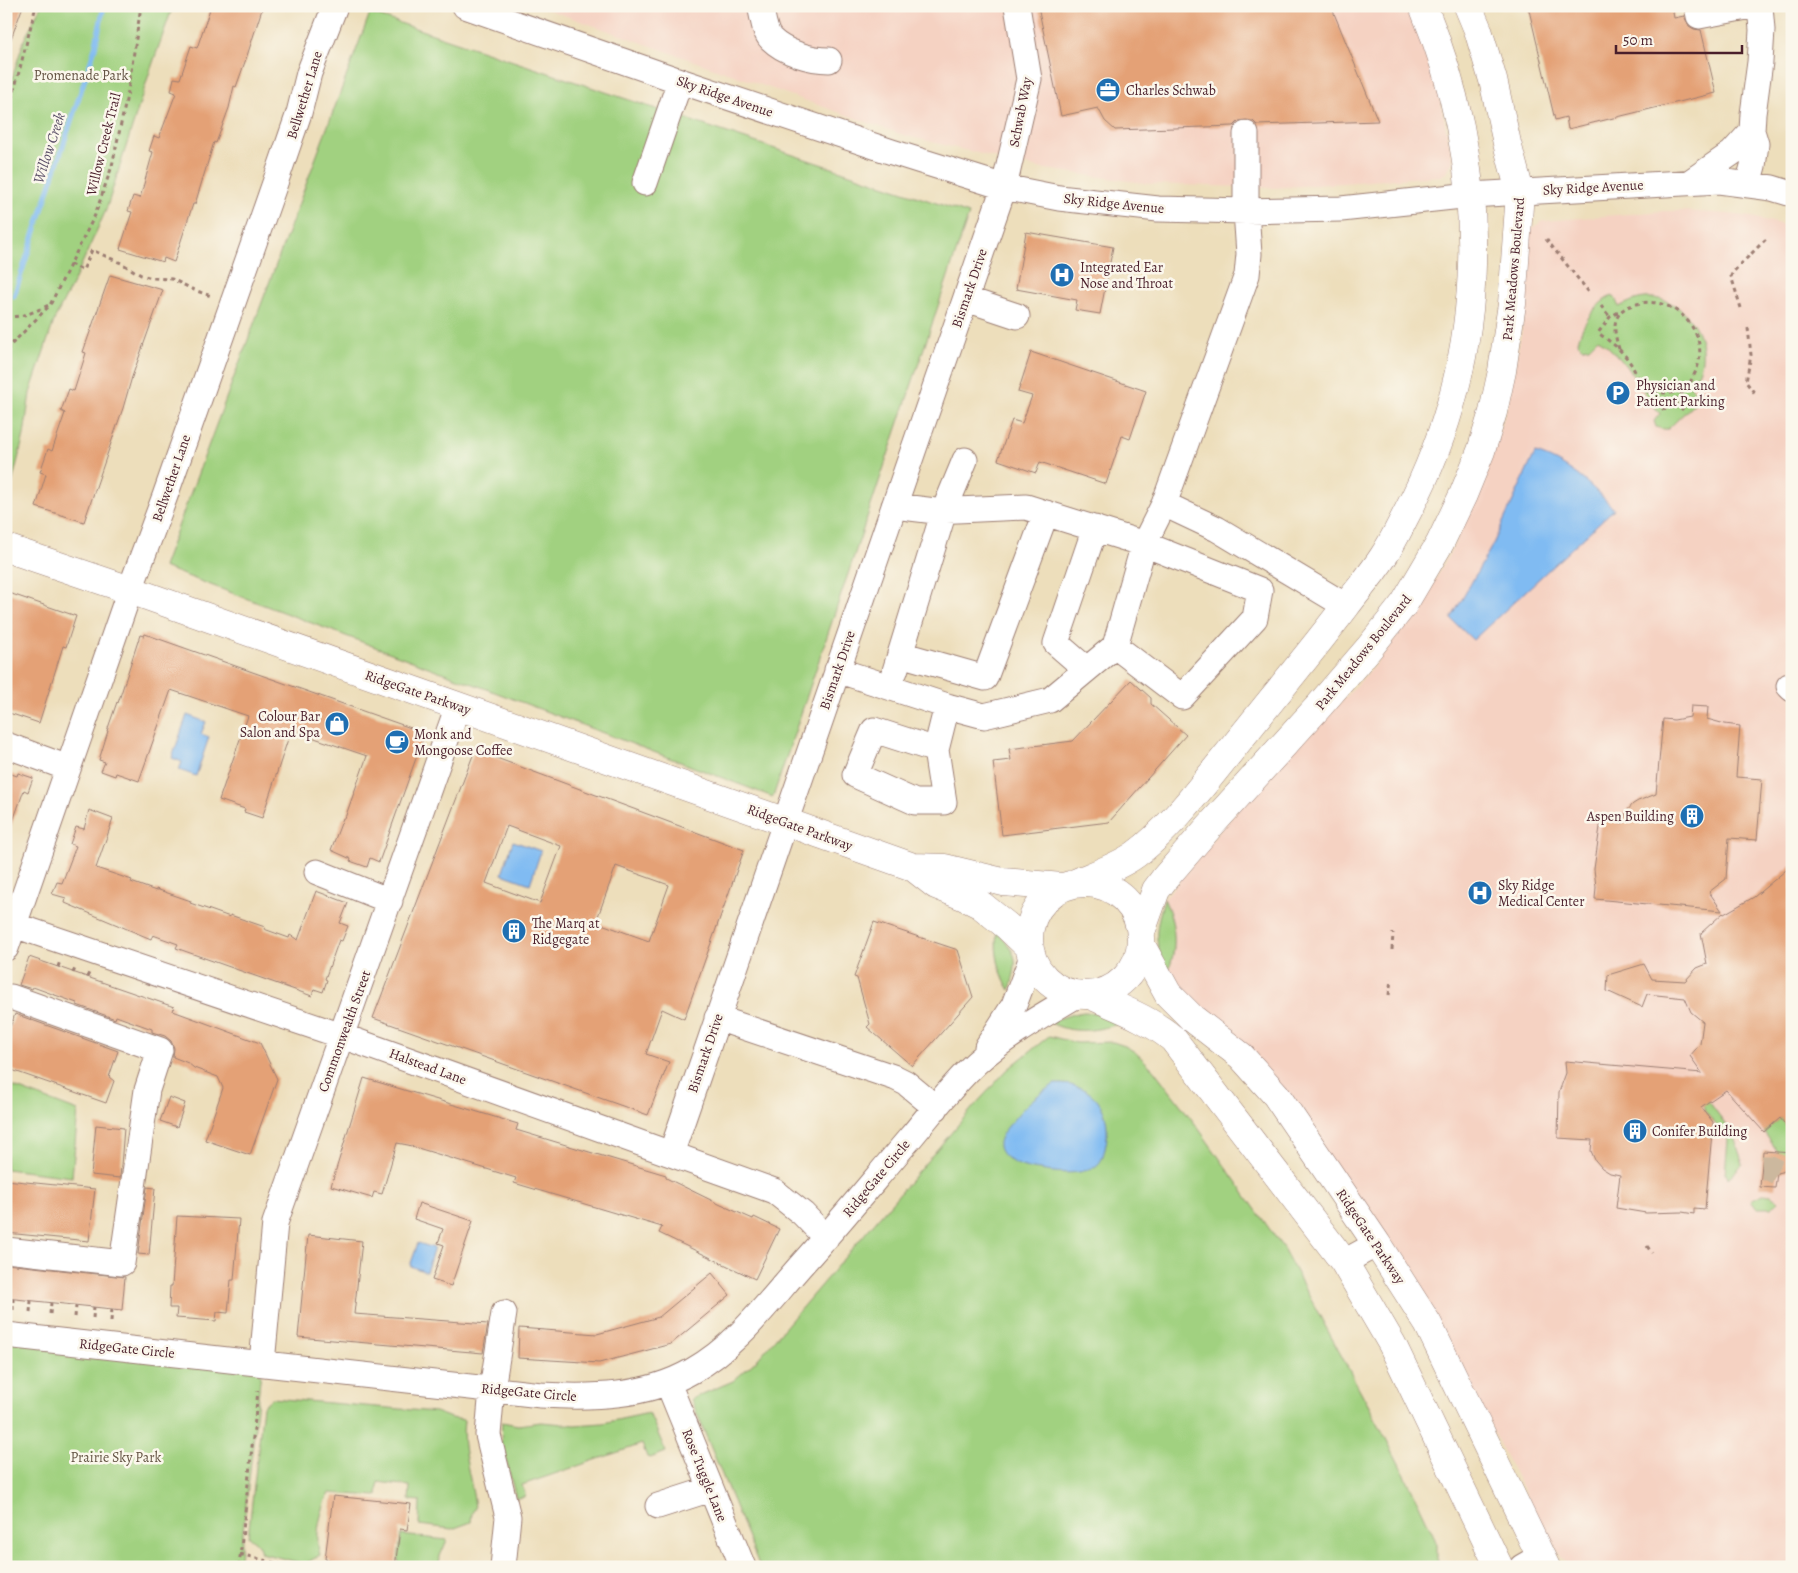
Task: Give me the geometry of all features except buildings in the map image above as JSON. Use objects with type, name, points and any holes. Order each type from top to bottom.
[{"type":"main road","points":[[1030,952],[1029,927],[1041,903],[1051,894],[1134,856],[1156,837],[1188,803],[1327,632],[1384,555],[1425,479],[1441,437],[1461,362],[1473,268],[1470,195],[1465,148],[1444,64],[1423,6]]},
{"type":"main road","name":"Park Meadows Boulevard","points":[[1141,938],[1156,890],[1165,878],[1370,647],[1404,604],[1440,543],[1481,451],[1493,412],[1502,371],[1512,304],[1520,192],[1493,80],[1478,30],[1468,6]]},
{"type":"main road","name":"RidgeGate Parkway","points":[[6,548],[130,590],[913,867],[944,868],[1003,882],[1101,885],[1118,894],[1132,908],[1138,919],[1141,938],[1168,994],[1192,1018],[1241,1056],[1276,1095],[1377,1244],[1428,1324],[1462,1390],[1536,1563]]},
{"type":"main road","name":"RidgeGate Parkway","points":[[913,867],[936,886],[981,905],[1007,926],[1030,952],[1035,966],[1042,977],[1052,986],[1064,992],[1083,995],[1148,1021],[1173,1039],[1344,1262],[1392,1344],[1499,1567]]},
{"type":"main road","points":[[1083,995],[1108,990],[1124,979],[1133,969],[1138,958],[1141,938]]},
{"type":"street","name":"Bellwether Lane","points":[[6,948],[130,590],[266,211],[299,113],[309,73],[335,6]]},
{"type":"street","name":"Sky Ridge Avenue","points":[[465,6],[892,152],[1004,187],[1059,198],[1158,209],[1246,211],[1341,208],[1470,195],[1719,181],[1748,184],[1792,194]]},
{"type":"street","points":[[760,6],[766,31],[771,39],[788,50],[818,60],[829,60]]},
{"type":"street","name":"Schwab Way","points":[[1004,187],[1029,79],[1018,6]]},
{"type":"street","points":[[1698,11],[1752,6]]},
{"type":"street","points":[[1748,184],[1756,144],[1752,131],[1760,62],[1762,30],[1760,6]]},
{"type":"street","points":[[645,183],[680,81]]},
{"type":"street","points":[[1690,182],[1732,153],[1752,131]]},
{"type":"street","points":[[837,670],[947,706],[984,716],[1050,700],[1115,646],[1144,544],[1164,504],[1247,275],[1249,254],[1246,211],[1246,134]]},
{"type":"street","name":"Bismark Drive","points":[[671,1154],[1004,187]]},
{"type":"street","points":[[966,298],[1017,316]]},
{"type":"street","points":[[890,687],[944,511],[965,460]]},
{"type":"street","points":[[1164,504],[1217,529],[1346,606]]},
{"type":"street","points":[[894,506],[935,511],[1026,507],[1144,544],[1260,590],[1254,618],[1182,696],[1115,646]]},
{"type":"street","points":[[900,654],[985,678],[1046,513]]},
{"type":"street","points":[[1086,669],[1056,643],[1096,528]]},
{"type":"street","name":"Commonwealth Street","points":[[262,1363],[275,1223],[458,706]]},
{"type":"street","points":[[936,750],[947,706]]},
{"type":"street","points":[[6,745],[68,768]]},
{"type":"street","points":[[317,872],[390,900]]},
{"type":"street","name":"Halstead Lane","points":[[14,925],[342,1036],[774,1191],[803,1214],[826,1238]]},
{"type":"street","name":"RidgeGate Circle","points":[[6,1335],[576,1397],[620,1394],[668,1382],[692,1371],[713,1357],[742,1332],[976,1064],[1014,1005],[1030,952]]},
{"type":"street","name":"RidgeGate Circle","points":[[976,1064],[1020,1030],[1083,995]]},
{"type":"street","points":[[6,1250],[122,1263],[147,1090],[160,1050],[11,998]]},
{"type":"street","points":[[718,1018],[896,1078],[906,1083],[936,1108]]},
{"type":"street","points":[[1344,1262],[1377,1244]]},
{"type":"street","points":[[503,1567],[508,1516],[488,1435],[492,1389],[504,1313]]},
{"type":"street","name":"Rose Tuggle Lane","points":[[668,1382],[743,1567]]},
{"type":"street","points":[[658,1506],[711,1489]]},
{"type":"path","points":[[6,105],[13,95],[36,6]]},
{"type":"path","name":"Willow Creek Trail","points":[[6,350],[50,305],[95,215],[112,166],[128,91],[141,6]]},
{"type":"path","points":[[1741,308],[1731,276],[1767,238]]},
{"type":"path","points":[[1546,239],[1588,291]]},
{"type":"path","points":[[70,264],[83,270],[92,250],[141,274],[152,278],[172,279],[211,296]]},
{"type":"path","points":[[1655,302],[1681,313],[1695,330],[1700,351],[1697,368],[1687,387],[1667,408],[1663,409],[1645,387],[1630,362],[1619,349],[1598,333],[1610,317],[1622,310],[1637,303],[1655,302]]},
{"type":"path","points":[[6,316],[12,317],[33,312],[50,305]]},
{"type":"path","points":[[1601,306],[1610,317]]},
{"type":"path","points":[[1619,349],[1616,340],[1616,324],[1617,317],[1622,310]]},
{"type":"path","points":[[1748,328],[1751,355],[1746,382],[1756,395]]},
{"type":"path","points":[[1645,387],[1662,393],[1681,392],[1687,387]]},
{"type":"path","points":[[1675,401],[1685,412]]},
{"type":"path","points":[[1392,950],[1393,934]]},
{"type":"path","points":[[1390,995],[1391,979]]},
{"type":"path","points":[[1647,1246],[1652,1252]]},
{"type":"path","points":[[13,1310],[14,1299]]},
{"type":"path","points":[[30,1312],[31,1301]]},
{"type":"path","points":[[50,1314],[51,1303]]},
{"type":"path","points":[[75,1317],[76,1306]]},
{"type":"path","points":[[93,1318],[94,1307]]},
{"type":"path","points":[[111,1321],[112,1309]]},
{"type":"path","points":[[238,1567],[258,1391]]},
{"type":"path","points":[[240,1554],[290,1567]]},
{"type":"shaded area","name":"Charles Schwab","points":[[538,6],[1408,6],[1436,80],[1453,161],[1446,173],[1440,176],[1274,188],[1150,184],[1038,168],[903,135]]},
{"type":"shaded area","name":"Sky Ridge Medical Center","points":[[1664,211],[1729,214],[1752,217],[1792,227],[1792,1567],[1568,1567],[1538,1519],[1414,1277],[1184,1000],[1167,974],[1172,963],[1175,937],[1169,910],[1164,899],[1250,794],[1348,695],[1374,666],[1428,593],[1476,501],[1506,411],[1522,330],[1527,248],[1531,228],[1544,221]]},
{"type":"green space","name":"Promenade Park","points":[[41,6],[173,6],[149,74],[106,210],[55,318],[30,393],[24,435],[6,507],[6,98],[24,40]]},
{"type":"green space","points":[[370,13],[969,214],[773,797],[163,567]]},
{"type":"green space","points":[[1614,296],[1619,307],[1643,298],[1667,301],[1690,319],[1697,331],[1702,345],[1702,359],[1698,373],[1690,386],[1701,397],[1668,429],[1656,427],[1654,421],[1660,414],[1613,351],[1598,338],[1589,347],[1583,348],[1578,343],[1590,315],[1602,302]]},
{"type":"green space","points":[[1164,899],[1171,917],[1174,936],[1173,955],[1167,974],[1157,937],[1158,921]]},
{"type":"green space","points":[[997,932],[1015,958],[1010,990],[998,962]]},
{"type":"green space","points":[[1084,1012],[1097,1013],[1123,1022],[1105,1028],[1076,1030],[1067,1029],[1049,1022]]},
{"type":"green space","points":[[1049,1036],[1077,1043],[1113,1042],[1135,1052],[1153,1069],[1196,1125],[1283,1248],[1410,1485],[1437,1545],[1437,1567],[1117,1567],[1098,1563],[1067,1561],[1039,1567],[760,1567],[691,1399],[733,1381],[757,1360],[975,1105],[1007,1070]]},
{"type":"green space","points":[[6,1084],[78,1111],[72,1177],[6,1169]]},
{"type":"green space","points":[[1698,1087],[1733,1134],[1743,1164],[1728,1178],[1725,1173],[1728,1140],[1691,1092]]},
{"type":"green space","points":[[1780,1118],[1792,1133],[1792,1156],[1778,1152],[1764,1132]]},
{"type":"green space","points":[[1762,1194],[1771,1195],[1779,1201],[1771,1208],[1757,1208],[1751,1200]]},
{"type":"green space","name":"Prairie Sky Park","points":[[6,1335],[262,1363],[239,1567],[6,1567]]},
{"type":"green space","points":[[272,1398],[435,1412],[451,1418],[464,1420],[465,1453],[475,1508],[472,1513],[471,1522],[452,1529],[419,1525],[420,1501],[409,1500],[410,1486],[378,1482],[377,1496],[329,1493],[319,1523],[318,1547],[320,1555],[305,1564],[261,1553],[257,1543],[248,1537],[263,1406]]},
{"type":"green space","points":[[649,1413],[666,1452],[650,1458],[647,1457],[642,1444],[522,1485],[525,1493],[524,1497],[516,1498],[501,1442],[502,1422],[518,1425],[541,1422],[575,1425],[603,1423]]},
{"type":"green space","points":[[401,1535],[447,1540],[440,1556],[439,1567],[407,1567],[398,1562]]},
{"type":"water","points":[[1535,453],[1557,462],[1578,475],[1614,509],[1473,640],[1451,619],[1493,544]]},
{"type":"water","points":[[187,715],[206,722],[201,734],[209,737],[196,776],[179,770],[182,762],[172,758]]},
{"type":"water","points":[[513,841],[541,851],[530,884],[502,874]]},
{"type":"water","points":[[1055,1084],[1081,1088],[1091,1094],[1104,1112],[1107,1123],[1107,1136],[1102,1158],[1096,1166],[1082,1172],[1065,1173],[1027,1168],[1008,1159],[1000,1149],[999,1143],[1002,1135],[1015,1118],[1036,1097]]},
{"type":"water","points":[[418,1243],[434,1248],[426,1272],[410,1266]]},
{"type":"waterway","name":"Willow Creek","points":[[14,296],[95,48],[104,6]]},
{"type":"tunnel","points":[[1762,1168],[1769,1168],[1777,1172]]},
{"type":"place","name":"Charles Schwab","points":[[1108,90]]},
{"type":"place","name":"Integrated Ear Nose and Throat","points":[[1062,275]]},
{"type":"place","name":"Physician and Patient Parking","points":[[1618,393]]},
{"type":"place","name":"Colour Bar Salon and Spa","points":[[337,724]]},
{"type":"place","name":"Monk and Mongoose Coffee","points":[[397,742]]},
{"type":"place","name":"Aspen Building","points":[[1692,816]]},
{"type":"place","name":"Sky Ridge Medical Center","points":[[1480,893]]},
{"type":"place","name":"The Marq at Ridgegate","points":[[514,931]]},
{"type":"place","name":"Conifer Building","points":[[1635,1131]]}]
